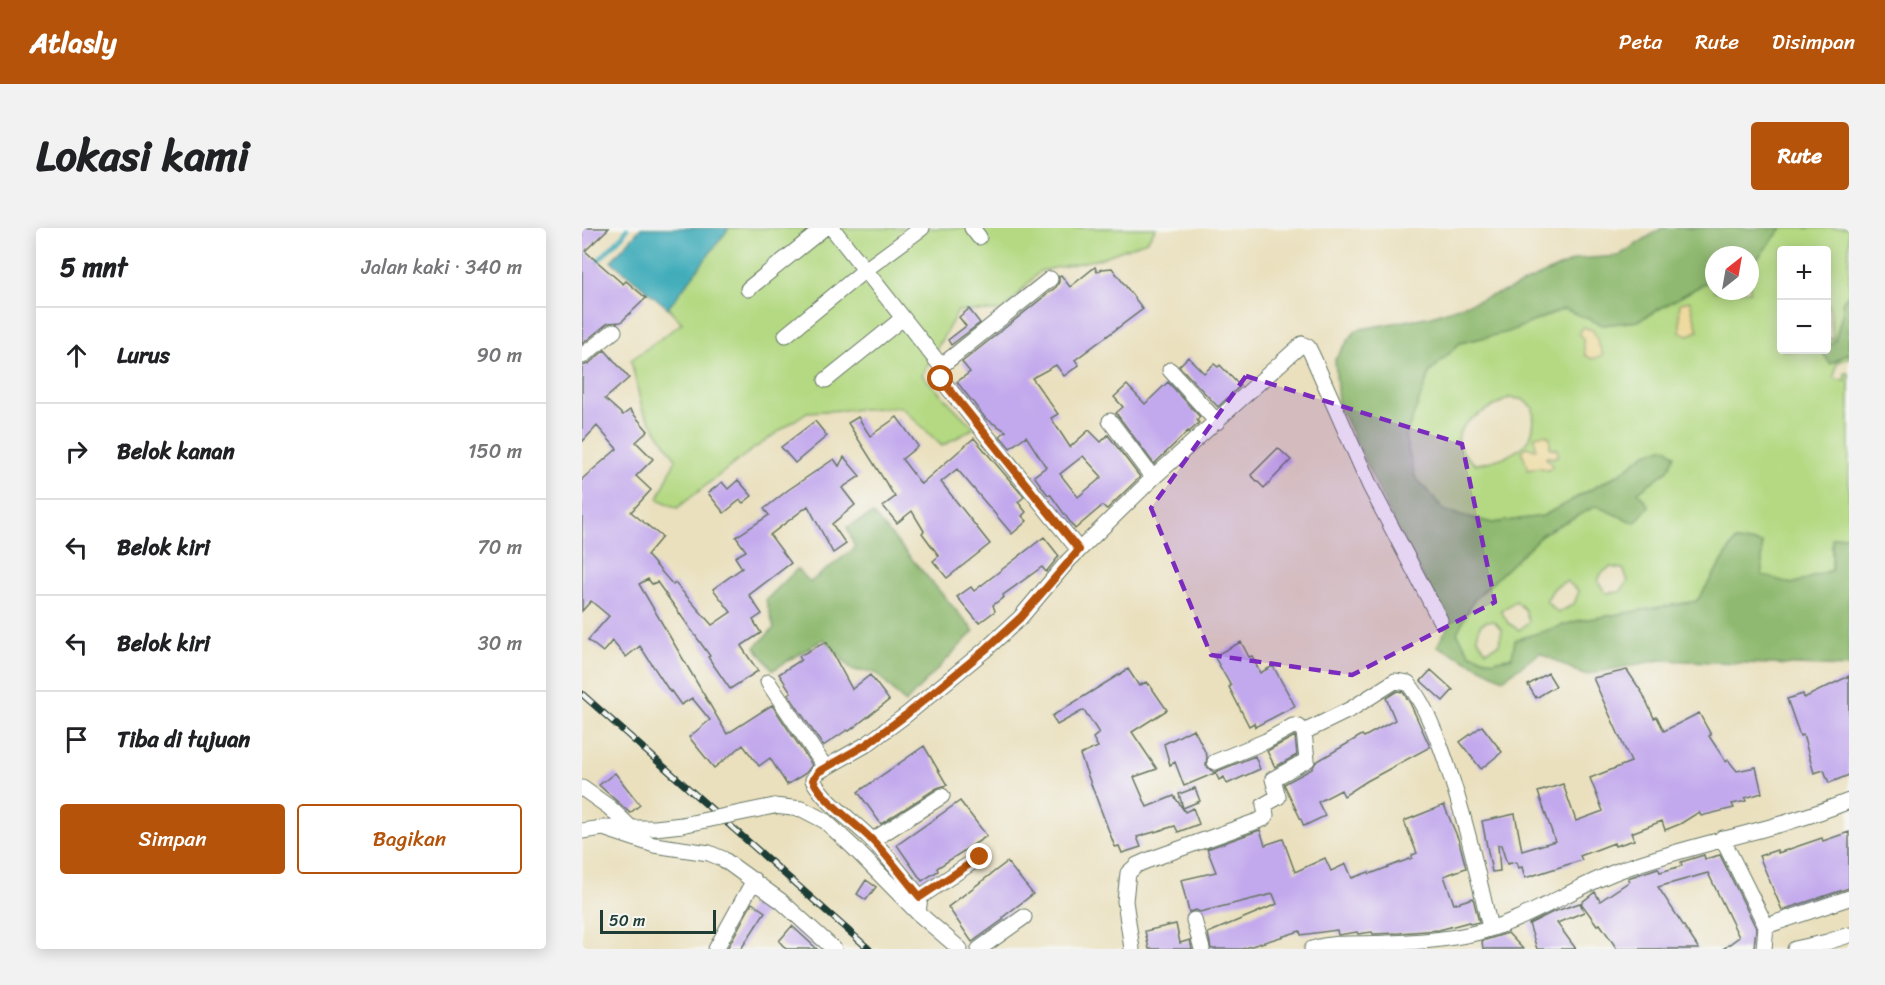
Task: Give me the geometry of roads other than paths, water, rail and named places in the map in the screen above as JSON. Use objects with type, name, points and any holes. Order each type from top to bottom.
[{"type":"street","points":[[748,289],[825,228]]},
{"type":"street","points":[[832,228],[941,366],[941,379],[1079,550]]},
{"type":"street","points":[[786,335],[865,270],[922,228]]},
{"type":"street","points":[[941,366],[1050,279]]},
{"type":"street","points":[[826,380],[903,318]]},
{"type":"street","points":[[582,356],[614,330]]},
{"type":"street","points":[[918,913],[920,897],[873,840],[817,786],[813,780],[818,772],[867,744],[985,650],[1020,618],[1079,550],[1153,478],[1302,344],[1305,344],[1370,486],[1440,620]]},
{"type":"street","points":[[1170,370],[1217,422]]},
{"type":"street","points":[[1110,421],[1153,478]]},
{"type":"street","points":[[1304,732],[1351,709],[1395,681],[1408,683],[1417,694],[1449,769],[1490,927]]},
{"type":"street","points":[[768,682],[825,767]]},
{"type":"street","points":[[1132,949],[1125,901],[1128,873],[1146,861],[1263,819],[1266,815],[1264,805],[1278,796],[1273,779],[1307,760],[1304,732],[1299,727],[1293,726],[1266,741],[1215,762]]},
{"type":"street","points":[[582,788],[609,807],[631,828]]},
{"type":"street","points":[[873,840],[942,796]]},
{"type":"street","points":[[1312,949],[1337,943],[1388,946],[1442,944],[1513,920],[1617,872],[1849,801]]},
{"type":"street","points":[[582,831],[682,825],[774,806],[802,809],[825,821],[918,913],[960,949]]},
{"type":"street","points":[[603,828],[654,845],[709,853],[723,859],[781,901],[834,949]]},
{"type":"street","points":[[1722,838],[1766,926],[1764,949]]},
{"type":"street","points":[[920,897],[980,857]]},
{"type":"street","points":[[716,949],[754,880]]},
{"type":"street","points":[[1766,926],[1849,898]]},
{"type":"street","points":[[979,949],[1024,917]]},
{"type":"street","points":[[1194,920],[1202,949]]},
{"type":"street","points":[[1795,949],[1849,935]]},
{"type":"water","points":[[641,228],[729,228],[668,308],[611,261]]},
{"type":"waterway","points":[[593,266],[627,228]]},
{"type":"railway","points":[[582,694],[869,949]]}]
